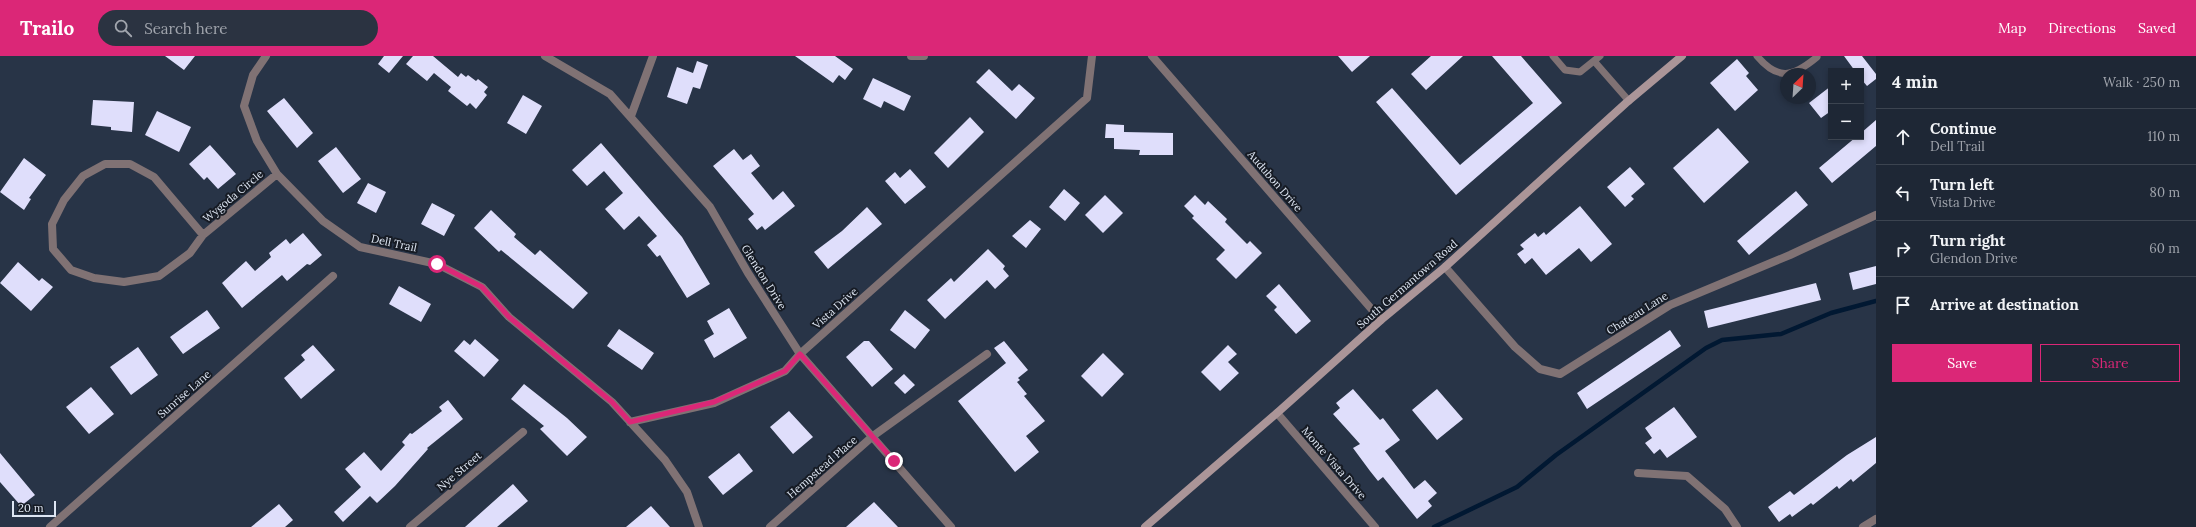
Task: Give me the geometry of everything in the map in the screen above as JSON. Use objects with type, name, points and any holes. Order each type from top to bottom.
[{"type":"main road","name":"South Germantown Road","points":[[1145,527],[1277,413],[1381,320],[1445,267],[1629,101],[1682,56]]},
{"type":"street","name":"Dell Trail","points":[[266,56],[253,75],[244,106],[257,141],[277,174],[323,221],[360,247],[437,264],[482,287],[509,317],[612,402],[630,422]]},
{"type":"street","name":"Glendon Drive","points":[[545,56],[610,94],[710,207],[748,273],[800,354],[874,436],[951,527]]},
{"type":"street","points":[[631,116],[652,56]]},
{"type":"street","points":[[910,56],[924,56]]},
{"type":"street","name":"Vista Drive","points":[[630,422],[714,402],[785,371],[800,354],[1087,98],[1092,56]]},
{"type":"street","name":"Audubon Drive","points":[[1152,56],[1381,320]]},
{"type":"street","name":"Wygoda Circle","points":[[203,234],[154,177],[130,164],[105,164],[83,176],[64,200],[52,224],[54,249],[71,270],[94,278],[124,282],[160,276],[190,253],[203,234],[277,174]]},
{"type":"street","name":"Chateau Lane","points":[[1445,267],[1515,347],[1540,369],[1560,374],[1670,304],[1790,255],[1876,215]]},
{"type":"street","name":"Sunrise Lane","points":[[50,527],[333,276]]},
{"type":"street","name":"Hempstead Place","points":[[770,527],[874,436],[987,354]]},
{"type":"street","name":"Monte Vista Drive","points":[[1277,413],[1375,527]]},
{"type":"street","points":[[630,422],[665,460],[687,492],[699,527]]},
{"type":"street","name":"Nye Street","points":[[410,527],[523,432]]},
{"type":"street","points":[[1638,473],[1687,476],[1725,509],[1737,527]]},
{"type":"street","points":[[1862,527],[1876,520]]},
{"type":"lane","points":[[1553,56],[1565,70],[1580,72],[1600,56]]},
{"type":"lane","points":[[1756,56],[1766,67],[1778,74],[1795,72],[1805,67],[1817,57],[1816,56]]},
{"type":"lane","points":[[1594,61],[1629,101]]},
{"type":"building","points":[[165,56],[195,56],[184,70]]},
{"type":"building","points":[[384,56],[403,56],[389,73],[378,64]]},
{"type":"building","points":[[413,56],[433,56],[458,77],[461,73],[466,77],[468,75],[476,81],[478,79],[488,87],[484,92],[487,95],[476,109],[470,103],[467,106],[448,91],[451,87],[434,73],[427,81],[406,64]]},
{"type":"building","points":[[795,56],[835,56],[853,69],[845,80],[839,75],[833,83]]},
{"type":"building","points":[[1338,56],[1370,56],[1352,72]]},
{"type":"building","points":[[1431,56],[1463,56],[1426,90],[1411,74]]},
{"type":"building","points":[[1492,56],[1521,56],[1562,103],[1456,195],[1376,102],[1392,88],[1460,165],[1533,103]]},
{"type":"building","points":[[1844,56],[1862,56],[1876,74],[1876,79],[1867,86],[1864,82],[1864,68],[1853,68]]},
{"type":"building","points":[[1737,59],[1749,73],[1746,76],[1758,90],[1735,111],[1710,83]]},
{"type":"building","points":[[697,61],[708,65],[700,89],[693,87],[687,104],[667,97],[677,67],[693,73]]},
{"type":"building","points":[[989,69],[1012,91],[1019,84],[1035,98],[1016,119],[976,82]]},
{"type":"building","points":[[873,78],[911,96],[904,111],[884,101],[881,108],[863,99]]},
{"type":"building","points":[[1828,88],[1828,113],[1821,118],[1810,104],[1816,104],[1816,98]]},
{"type":"building","points":[[523,95],[542,106],[526,134],[507,123]]},
{"type":"building","points":[[284,98],[313,133],[297,148],[267,111]]},
{"type":"building","points":[[93,100],[134,102],[132,132],[111,130],[111,127],[91,125]]},
{"type":"building","points":[[157,111],[191,127],[179,152],[145,135]]},
{"type":"building","points":[[970,117],[984,132],[948,168],[934,153]]},
{"type":"building","points":[[1876,120],[1876,146],[1832,183],[1819,168],[1852,140],[1864,140],[1864,130]]},
{"type":"building","points":[[1106,124],[1124,125],[1124,132],[1173,133],[1173,155],[1139,155],[1140,150],[1114,149],[1114,138],[1105,138]]},
{"type":"building","points":[[1718,128],[1749,162],[1704,203],[1673,168]]},
{"type":"building","points":[[601,143],[682,237],[710,284],[687,298],[660,255],[657,257],[647,245],[657,236],[639,216],[624,230],[605,209],[623,193],[604,171],[587,186],[572,170]]},
{"type":"building","points":[[210,145],[236,174],[218,189],[207,177],[204,180],[189,164]]},
{"type":"building","points":[[336,147],[361,179],[343,193],[318,161]]},
{"type":"building","points":[[734,149],[743,160],[751,154],[760,166],[751,173],[773,200],[783,191],[795,206],[765,230],[762,226],[757,230],[748,219],[754,214],[713,166]]},
{"type":"building","points":[[24,158],[46,175],[29,198],[31,199],[24,210],[0,192]]},
{"type":"building","points":[[1630,167],[1645,184],[1631,196],[1634,199],[1625,207],[1607,187]]},
{"type":"building","points":[[910,169],[926,187],[905,204],[885,181],[895,172],[900,178]]},
{"type":"building","points":[[368,183],[386,192],[376,213],[357,203]]},
{"type":"building","points":[[1064,189],[1080,203],[1065,221],[1049,207]]},
{"type":"building","points":[[1796,191],[1808,205],[1749,255],[1737,241]]},
{"type":"building","points":[[1105,195],[1123,213],[1103,233],[1085,215]]},
{"type":"building","points":[[1195,195],[1205,205],[1208,201],[1227,219],[1225,222],[1247,244],[1250,241],[1262,253],[1236,279],[1216,259],[1225,250],[1192,218],[1194,216],[1184,206]]},
{"type":"building","points":[[432,203],[455,215],[444,236],[421,224]]},
{"type":"building","points":[[1580,206],[1612,244],[1591,262],[1579,248],[1546,275],[1532,258],[1525,264],[1517,254],[1524,249],[1520,245],[1535,233],[1538,237],[1544,232],[1546,235]]},
{"type":"building","points":[[867,207],[882,224],[828,269],[814,252],[842,231]]},
{"type":"building","points":[[491,210],[516,234],[514,237],[535,255],[540,250],[588,293],[573,309],[501,250],[499,252],[474,228]]},
{"type":"building","points":[[1030,220],[1041,229],[1026,248],[1012,236]]},
{"type":"building","points":[[303,233],[322,255],[310,265],[307,264],[287,281],[282,275],[242,308],[222,283],[246,261],[255,271],[271,257],[269,253],[286,239],[290,244]]},
{"type":"building","points":[[988,249],[1005,266],[1003,269],[1009,276],[995,289],[987,280],[945,319],[927,300],[951,278],[954,282]]},
{"type":"building","points":[[18,262],[39,281],[42,278],[53,287],[31,311],[0,283]]},
{"type":"building","points":[[1876,266],[1876,284],[1853,290],[1849,273]]},
{"type":"building","points":[[1816,283],[1821,300],[1708,328],[1704,311]]},
{"type":"building","points":[[1279,284],[1311,321],[1296,334],[1274,310],[1277,307],[1266,296]]},
{"type":"building","points":[[399,286],[431,304],[421,322],[389,304]]},
{"type":"building","points":[[729,308],[747,338],[714,358],[704,340],[714,334],[707,321]]},
{"type":"building","points":[[207,310],[220,328],[183,354],[170,337]]},
{"type":"building","points":[[905,310],[930,330],[915,349],[890,330]]},
{"type":"building","points":[[619,329],[654,353],[642,370],[607,346]]},
{"type":"building","points":[[1670,330],[1681,346],[1587,409],[1577,393]]},
{"type":"building","points":[[475,339],[499,360],[484,377],[454,351],[464,340],[470,345]]},
{"type":"building","points":[[864,341],[869,341],[893,369],[872,387],[846,357]]},
{"type":"building","points":[[1004,341],[1028,370],[1018,378],[1020,380],[1017,382],[1027,394],[1024,396],[1045,421],[1026,436],[1039,452],[1015,472],[958,401],[1006,363],[994,348]]},
{"type":"building","points":[[313,345],[335,370],[301,399],[284,378],[305,360],[301,355]]},
{"type":"building","points":[[1228,345],[1237,354],[1228,362],[1239,373],[1220,391],[1201,372]]},
{"type":"building","points":[[138,347],[158,375],[131,395],[110,367]]},
{"type":"building","points":[[1103,353],[1124,374],[1102,397],[1081,376]]},
{"type":"building","points":[[904,374],[915,385],[905,394],[894,383]]},
{"type":"building","points":[[524,384],[567,418],[587,437],[567,456],[540,429],[544,426],[511,399]]},
{"type":"building","points":[[91,387],[114,414],[89,434],[66,407]]},
{"type":"building","points":[[1353,389],[1380,420],[1383,418],[1400,440],[1385,451],[1414,489],[1425,480],[1437,493],[1428,501],[1432,506],[1417,519],[1383,477],[1378,481],[1370,471],[1353,448],[1360,444],[1333,414],[1340,408],[1336,403]]},
{"type":"building","points":[[1437,389],[1463,419],[1437,440],[1412,410]]},
{"type":"building","points":[[448,400],[463,419],[427,448],[428,449],[395,486],[377,503],[370,496],[343,522],[334,512],[361,487],[345,469],[364,452],[381,471],[405,445],[402,442],[410,433],[412,434],[442,411],[439,407]]},
{"type":"building","points":[[1674,407],[1697,437],[1667,458],[1660,449],[1654,454],[1645,443],[1652,438],[1645,428]]},
{"type":"building","points":[[789,411],[813,437],[793,454],[770,427]]},
{"type":"building","points":[[1876,437],[1876,463],[1853,482],[1851,479],[1839,489],[1837,486],[1813,505],[1811,503],[1792,517],[1790,514],[1779,522],[1768,507],[1790,491],[1794,495],[1847,455]]},
{"type":"building","points":[[0,453],[35,495],[21,506],[0,482]]},
{"type":"building","points":[[739,453],[753,471],[723,495],[708,477]]},
{"type":"building","points":[[513,484],[528,501],[497,527],[465,527]]},
{"type":"building","points":[[874,502],[898,527],[846,527]]},
{"type":"building","points":[[279,504],[293,520],[285,527],[251,527]]},
{"type":"building","points":[[651,506],[670,527],[626,527]]},
{"type":"waterway","points":[[1434,527],[1517,487],[1556,455],[1706,348],[1722,340],[1781,334],[1831,313],[1876,301]]},
{"type":"route","points":[[437,264],[482,287],[509,317],[612,402],[630,422],[714,402],[785,371],[800,354],[874,436],[894,461]]}]
